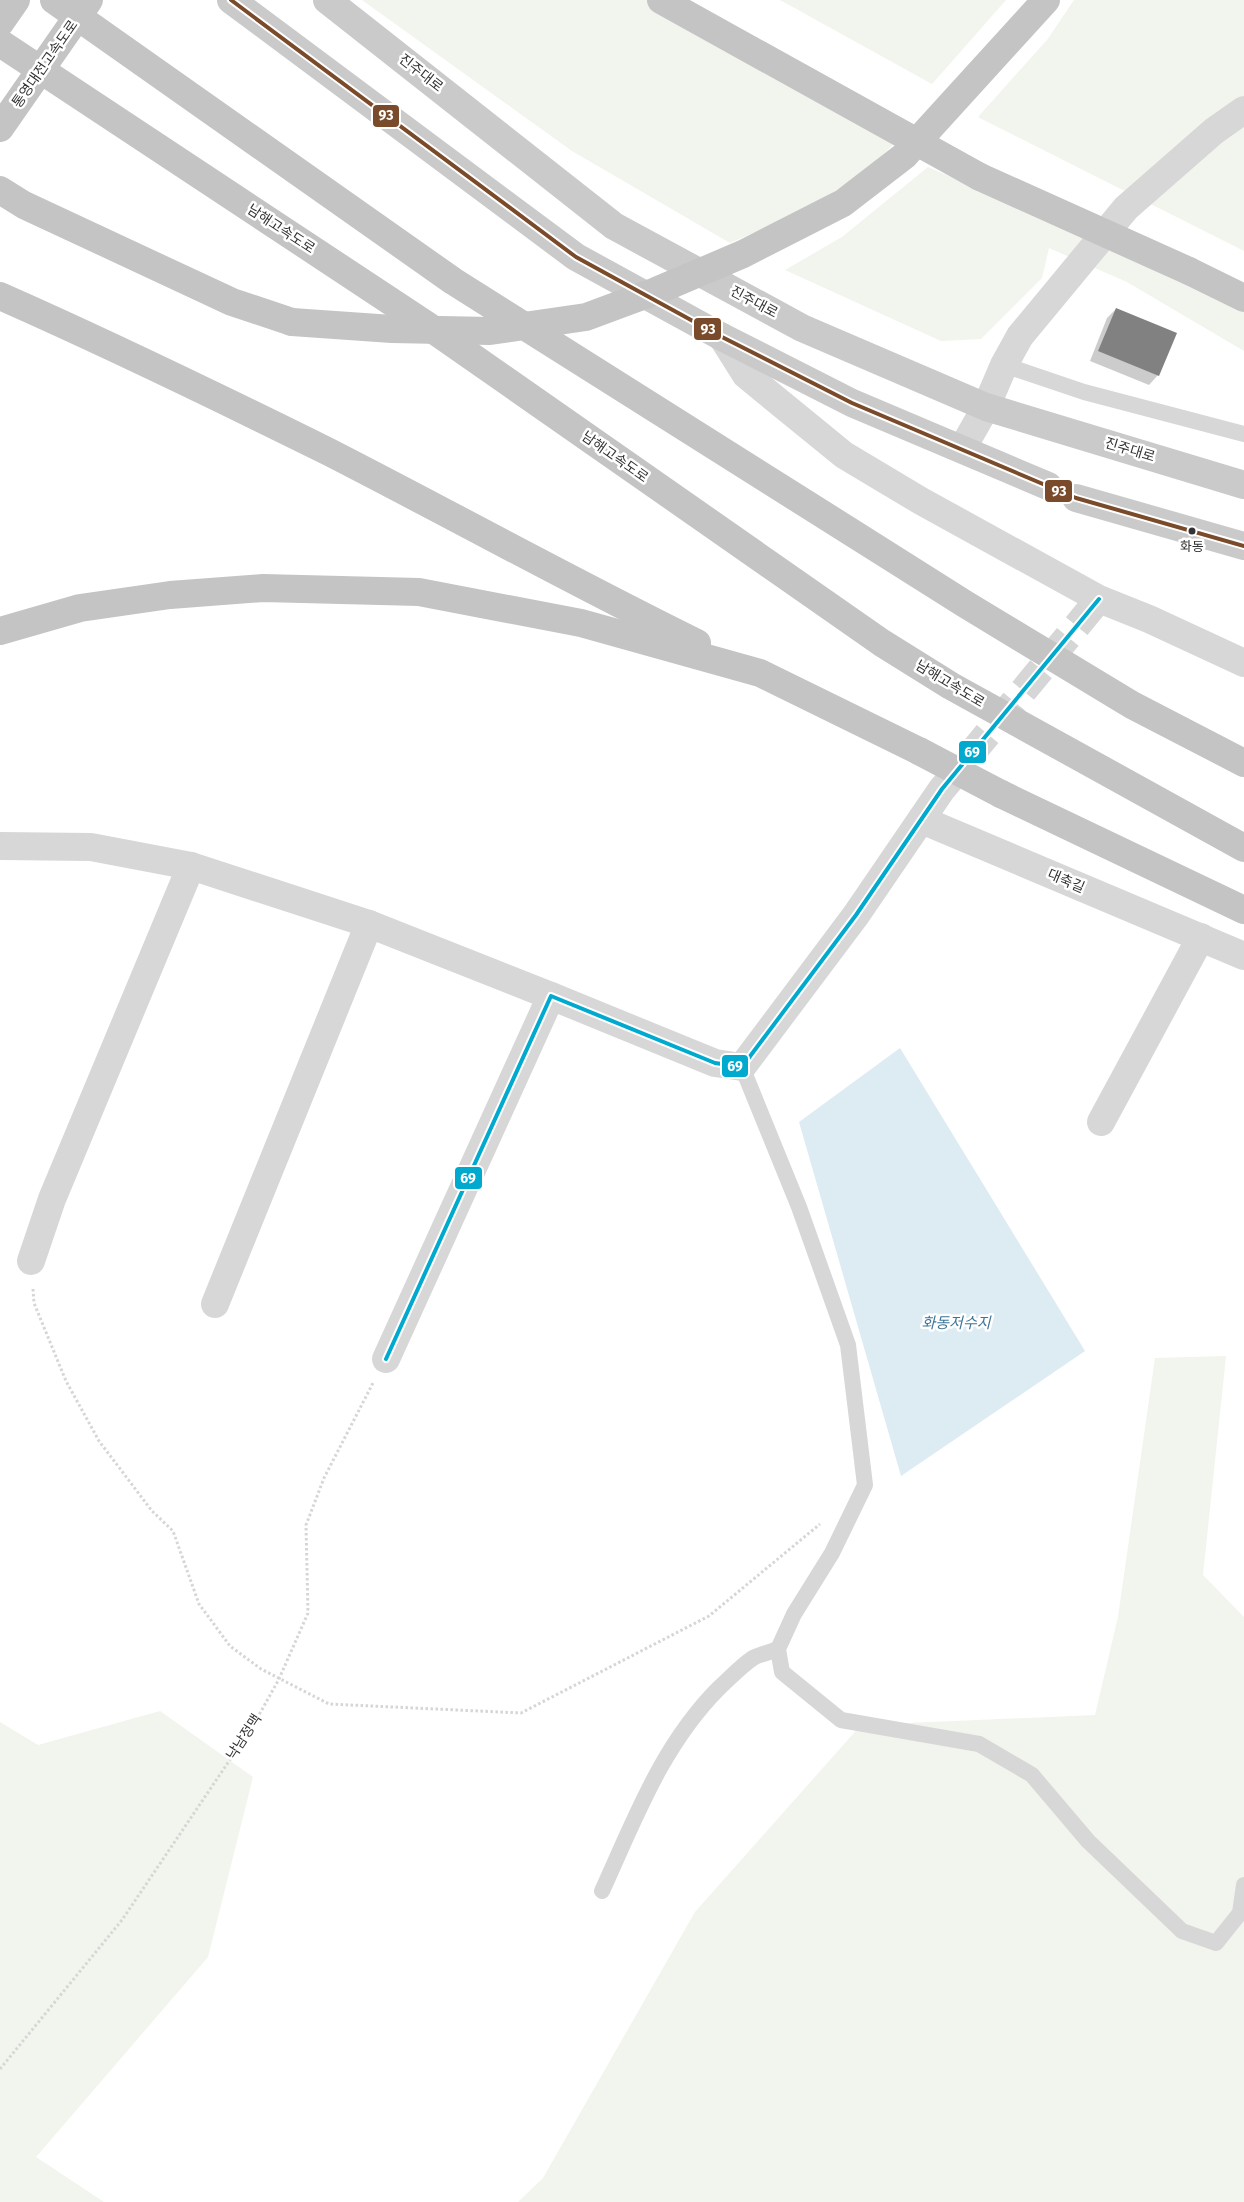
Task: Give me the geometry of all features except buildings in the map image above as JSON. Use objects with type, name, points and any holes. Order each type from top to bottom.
[{"type":"highway","points":[[0,23],[16,0]]},
{"type":"highway","points":[[54,0],[453,281],[966,604],[1132,706],[1244,763]]},
{"type":"highway","name":"통영대전고속도로","points":[[0,128],[89,0]]},
{"type":"highway","points":[[662,0],[980,177],[1189,271],[1244,298]]},
{"type":"highway","points":[[0,190],[24,205],[232,302],[292,322],[392,329],[490,331],[586,317],[656,291],[743,254],[843,203],[904,156],[1046,0]]},
{"type":"highway","name":"남해고속도로","points":[[0,43],[428,326],[882,642],[951,686],[1244,848]]},
{"type":"highway","points":[[0,296],[70,327],[329,452],[581,586],[920,751],[1001,794],[1244,910]]},
{"type":"highway","points":[[0,631],[80,608],[170,595],[263,588],[419,592],[581,623],[760,674]]},
{"type":"main road","points":[[231,0],[576,258],[722,337],[852,402],[1048,486]]},
{"type":"main road","name":"진주대로","points":[[327,0],[614,226],[802,328],[986,407],[1244,485]]},
{"type":"main road","points":[[1076,498],[1244,546]]},
{"type":"street","points":[[962,449],[986,407],[1004,365],[1020,336],[1126,208],[1214,131],[1244,110]]},
{"type":"street","points":[[722,337],[746,375],[844,455],[920,502],[1099,599],[1149,619],[1244,663]]},
{"type":"street","points":[[0,846],[91,847],[191,866],[370,924],[715,1063],[742,1067],[856,915],[942,789]]},
{"type":"street","name":"대축길","points":[[922,820],[1244,956]]},
{"type":"street","points":[[31,1261],[52,1199],[191,866]]},
{"type":"street","points":[[215,1304],[370,924]]},
{"type":"street","points":[[1101,1122],[1201,937]]},
{"type":"street","points":[[386,1359],[551,996]]},
{"type":"lane","points":[[1004,365],[1084,392],[1244,434]]},
{"type":"lane","points":[[742,1067],[798,1207],[848,1345],[865,1485],[832,1552],[794,1614],[778,1648],[782,1672],[841,1720],[979,1744],[1032,1775],[1088,1841],[1182,1931],[1216,1943],[1240,1913],[1244,1885]]},
{"type":"lane","points":[[602,1891],[641,1801],[666,1755],[699,1708],[734,1674],[754,1658],[778,1648]]},
{"type":"path","points":[[31,1261],[34,1303],[66,1381],[99,1441],[152,1511],[174,1531],[199,1604],[230,1646],[261,1669],[329,1704],[521,1713],[709,1616],[823,1521]]},
{"type":"path","name":"낙남정맥","points":[[0,2069],[122,1920],[254,1724],[279,1679],[308,1613],[306,1525],[324,1478],[386,1359]]},
{"type":"shaded area","points":[[362,0],[678,0],[894,143],[860,174],[818,201],[730,243],[572,151]]},
{"type":"shaded area","points":[[780,0],[1006,0],[932,84]]},
{"type":"shaded area","points":[[1074,0],[1244,0],[1244,251],[978,117],[1047,40]]},
{"type":"shaded area","points":[[928,167],[1244,307],[1244,351],[1127,282],[1049,248],[1042,278],[981,339],[941,341],[785,270],[842,237]]},
{"type":"shaded area","points":[[1226,1356],[1203,1575],[1244,1617],[1244,2202],[518,2202],[543,2178],[695,1912],[861,1725],[1095,1715],[1118,1617],[1155,1358]]},
{"type":"shaded area","points":[[160,1711],[253,1777],[208,1957],[36,2157],[104,2202],[0,2202],[0,1722],[38,1745]]},
{"type":"water","name":"화동저수지","points":[[900,1048],[1085,1351],[901,1476],[799,1122]]},
{"type":"tunnel","points":[[943,788],[1099,599]]},
{"type":"transit line","name":"93","points":[[231,0],[576,257],[722,337],[852,403],[1076,498],[1244,546]]},
{"type":"transit line","name":"69","points":[[386,1359],[551,996],[715,1063],[742,1067],[856,915],[942,789],[1099,599]]},
{"type":"place","name":"화동","points":[[1192,531]]}]
